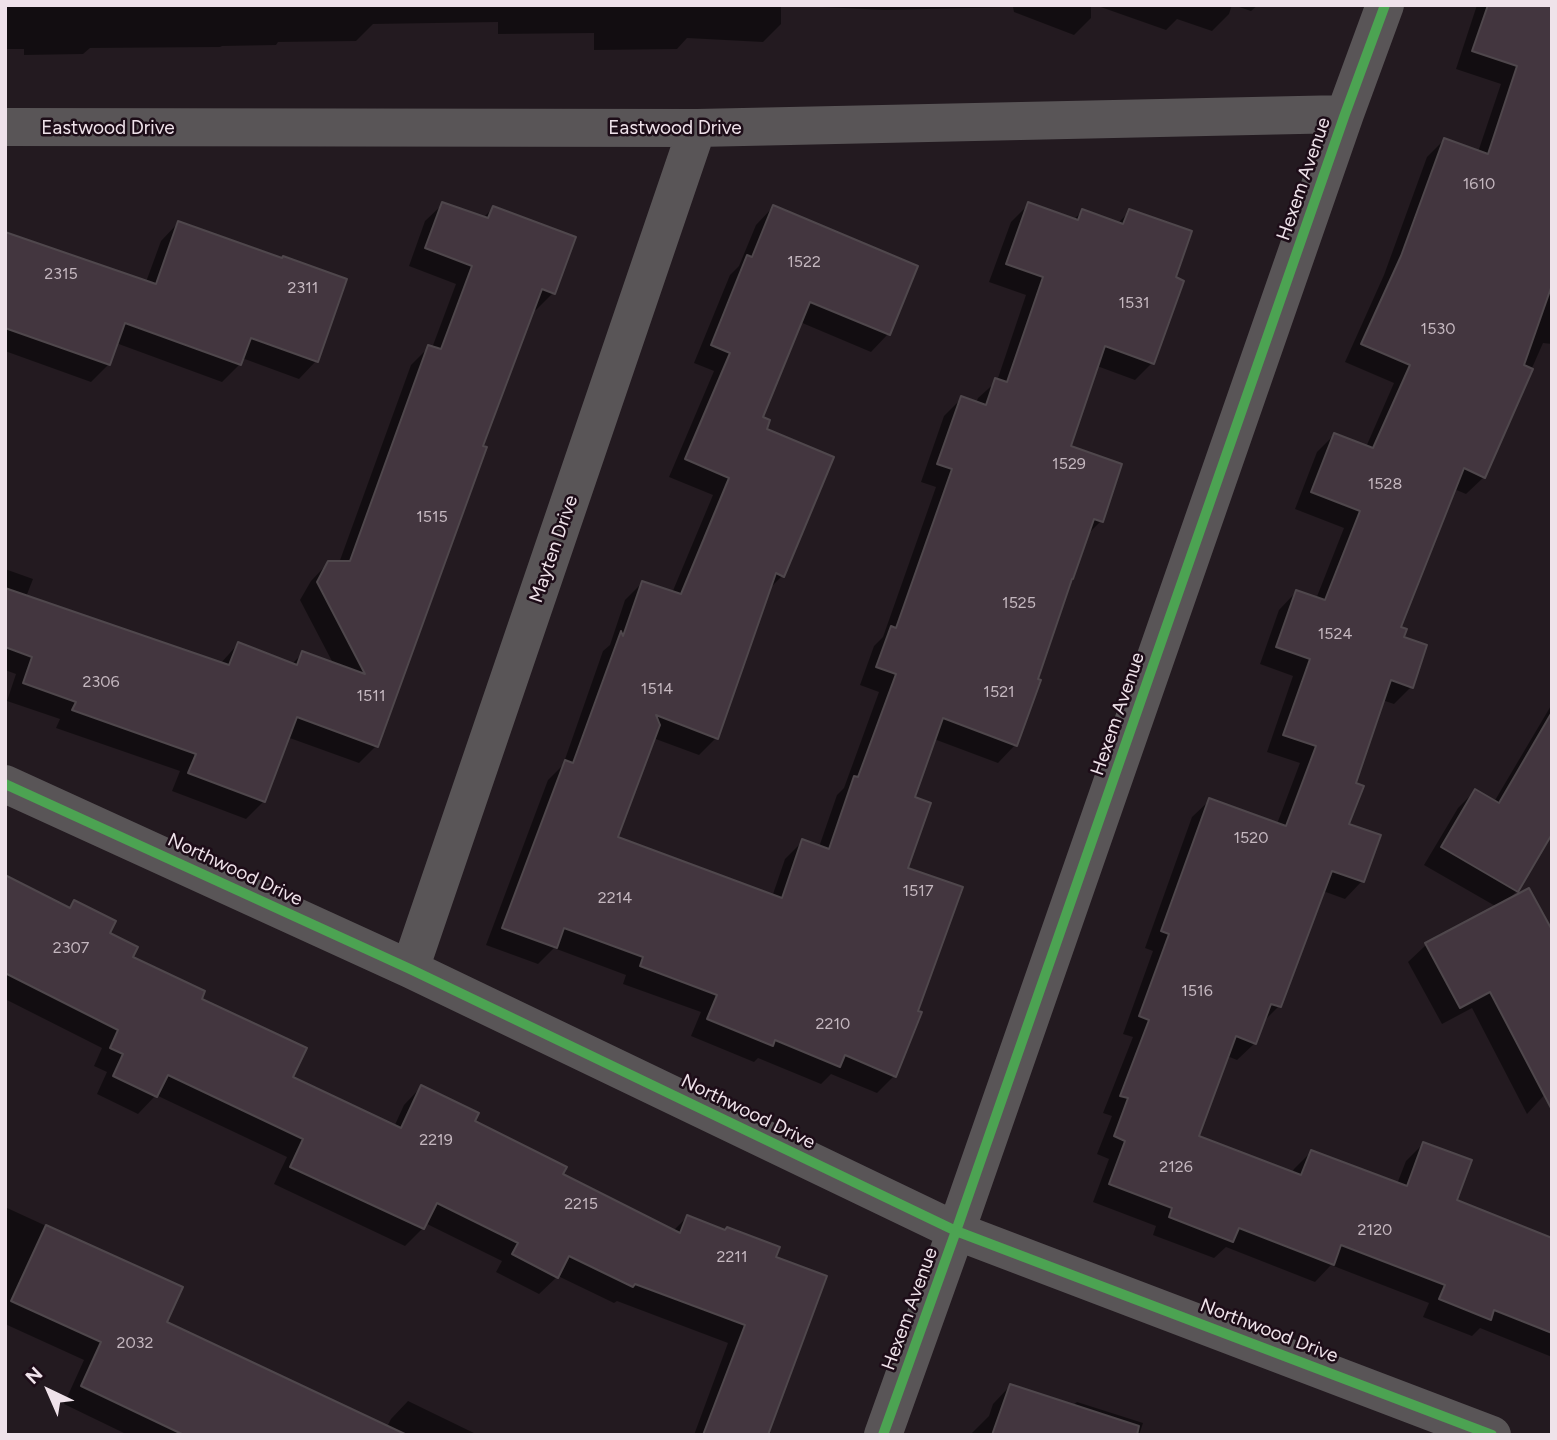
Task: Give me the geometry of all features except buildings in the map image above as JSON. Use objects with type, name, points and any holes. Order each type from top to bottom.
[{"type":"street","name":"Hexem Avenue","points":[[883,1435],[1385,5]]},
{"type":"street","name":"Eastwood Drive","points":[[5,128],[698,128],[1345,114]]},
{"type":"street","name":"Mayten Drive","points":[[410,970],[698,128]]},
{"type":"street","name":"Northwood Drive","points":[[5,784],[410,970],[956,1231],[1482,1433]]},
{"type":"cycle path","points":[[883,1435],[1385,5]]},
{"type":"cycle path","points":[[5,784],[410,969],[956,1231],[1492,1435]]}]
